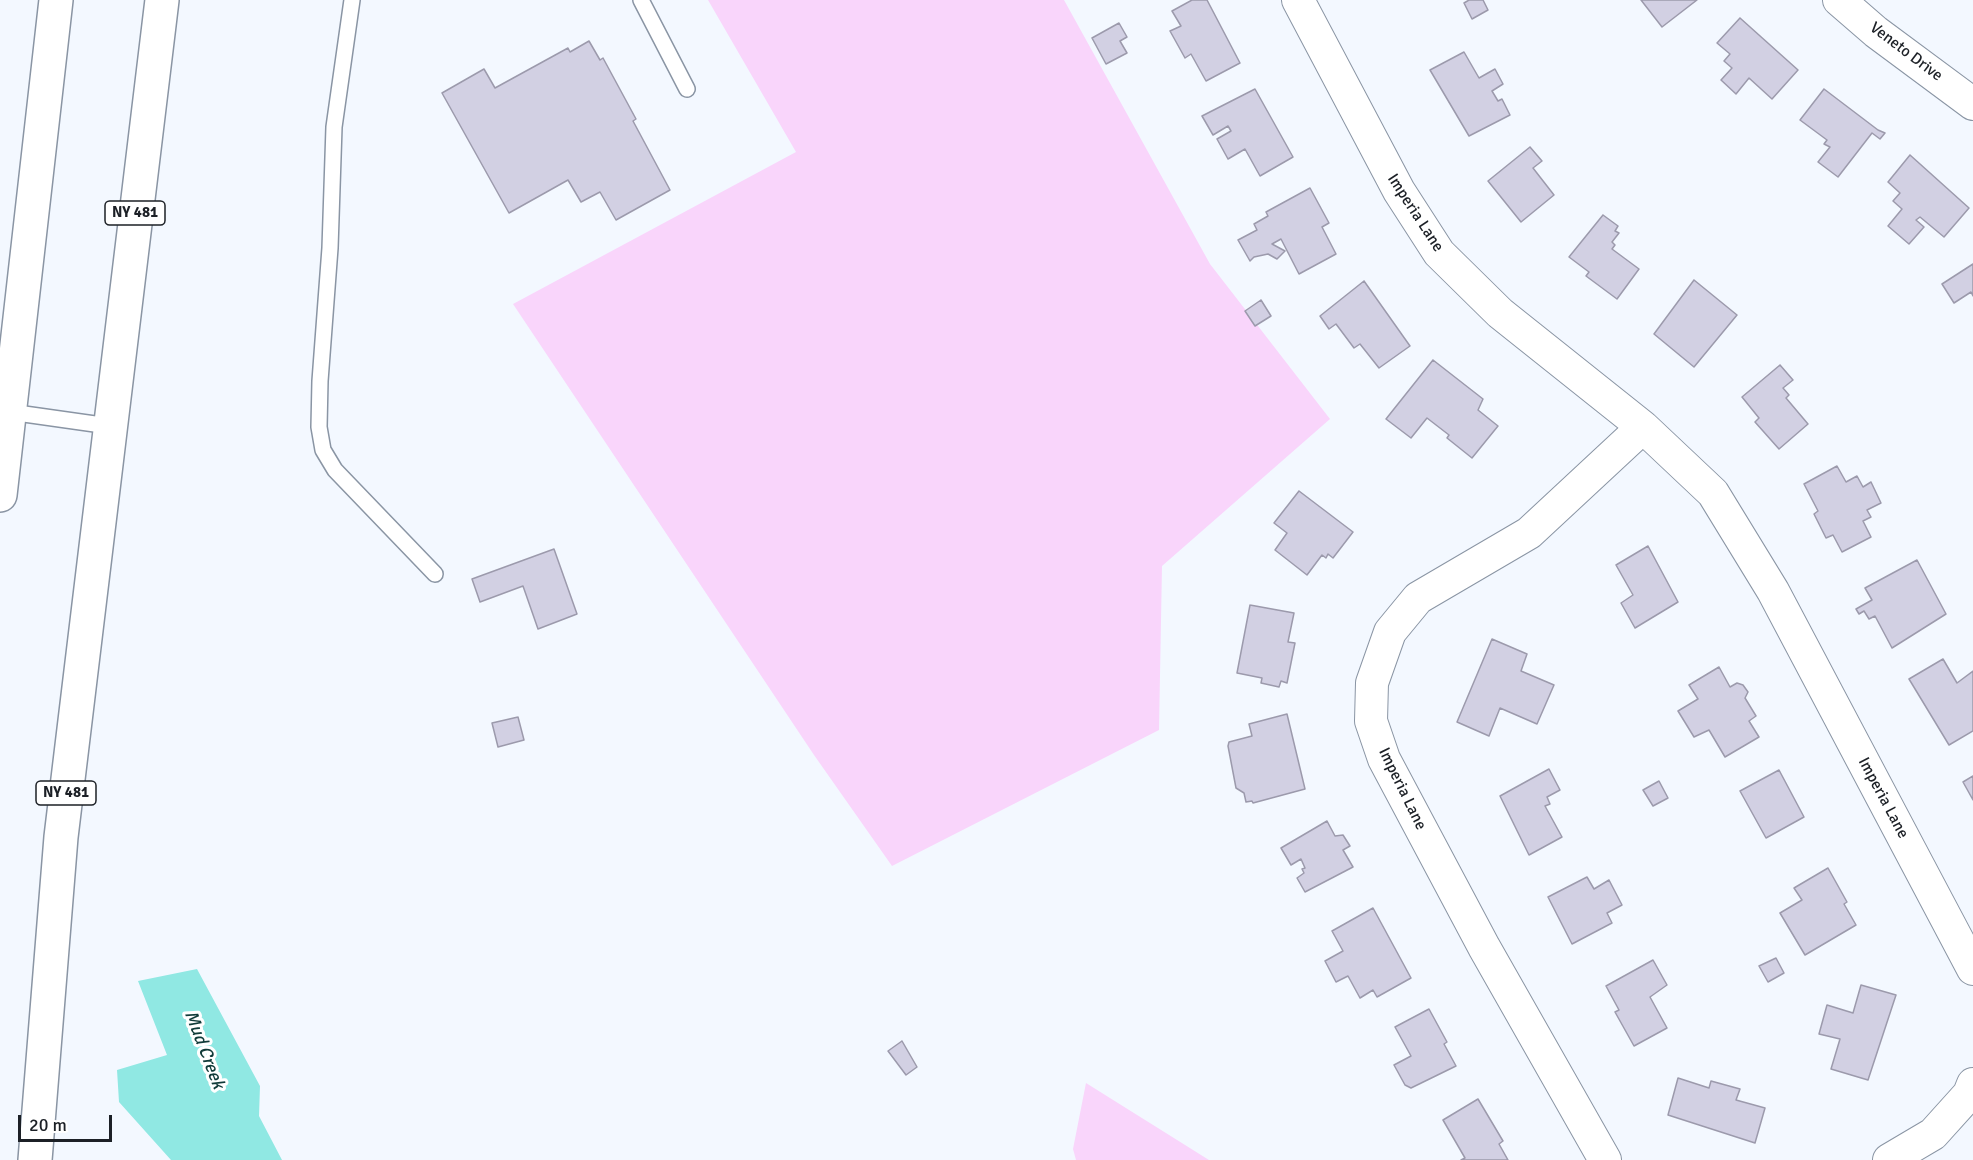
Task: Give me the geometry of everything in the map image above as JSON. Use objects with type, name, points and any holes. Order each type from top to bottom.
[{"type":"highway","points":[[0,495],[56,0]]},
{"type":"highway","name":"NY 481","points":[[35,1160],[61,837],[162,0]]},
{"type":"street","name":"Imperia Lane","points":[[1298,0],[1399,191],[1439,253],[1500,313],[1644,427],[1713,493],[1773,591],[1973,969]]},
{"type":"street","name":"Veneto Drive","points":[[1839,0],[1876,32],[1973,104]]},
{"type":"street","name":"Imperia Lane","points":[[1605,1160],[1484,947],[1384,759],[1371,721],[1372,682],[1390,632],[1418,598],[1529,533],[1644,427]]},
{"type":"street","points":[[1889,1160],[1933,1134],[1969,1094],[1973,1084]]},
{"type":"lane","points":[[352,0],[333,127],[330,248],[320,381],[319,427],[323,450],[335,470],[435,574]]},
{"type":"lane","points":[[641,0],[687,89]]},
{"type":"lane","points":[[10,412],[109,426]]},
{"type":"shaded area","points":[[708,0],[1064,0],[1210,264],[1330,419],[1162,566],[1159,730],[892,866],[814,755],[513,304],[796,152]]},
{"type":"shaded area","points":[[1086,1083],[1209,1160],[1076,1160],[1073,1149]]},
{"type":"water","name":"Mud Creek","points":[[197,969],[260,1086],[259,1116],[282,1160],[171,1160],[119,1102],[117,1070],[167,1055],[138,981]]},
{"type":"building","points":[[1192,0],[1207,0],[1240,63],[1206,81],[1191,54],[1185,58],[1170,31],[1181,26],[1172,11]]},
{"type":"building","points":[[1469,0],[1483,0],[1488,10],[1472,19],[1464,3]]},
{"type":"building","points":[[1641,0],[1697,0],[1662,27]]},
{"type":"building","points":[[1740,18],[1798,70],[1772,99],[1749,78],[1736,94],[1721,80],[1732,68],[1724,61],[1730,54],[1717,43]]},
{"type":"building","points":[[1119,23],[1127,37],[1120,41],[1127,53],[1106,64],[1092,38]]},
{"type":"building","points":[[589,41],[600,60],[603,58],[636,119],[633,121],[670,190],[616,220],[600,192],[581,202],[568,180],[509,213],[442,93],[484,69],[495,88],[568,48],[570,52]]},
{"type":"building","points":[[1464,52],[1479,78],[1495,69],[1503,84],[1492,91],[1498,101],[1502,99],[1510,115],[1469,136],[1430,70]]},
{"type":"building","points":[[1255,89],[1293,157],[1260,176],[1245,149],[1228,159],[1217,139],[1231,131],[1228,126],[1213,135],[1202,116]]},
{"type":"building","points":[[1824,89],[1885,133],[1880,139],[1872,133],[1838,177],[1818,162],[1830,147],[1824,144],[1827,140],[1800,120]]},
{"type":"building","points":[[1530,147],[1542,161],[1533,168],[1554,195],[1521,222],[1488,181]]},
{"type":"building","points":[[1910,155],[1969,208],[1944,237],[1920,217],[1916,220],[1924,227],[1909,244],[1888,226],[1902,209],[1893,201],[1900,193],[1888,182]]},
{"type":"building","points":[[1310,188],[1329,223],[1322,227],[1336,254],[1299,274],[1281,239],[1272,244],[1285,251],[1277,259],[1268,254],[1254,257],[1250,261],[1238,240],[1257,230],[1254,224],[1268,216],[1266,212]]},
{"type":"building","points":[[1603,215],[1618,226],[1615,231],[1619,233],[1612,242],[1615,245],[1612,249],[1639,269],[1617,299],[1586,276],[1589,272],[1569,257]]},
{"type":"building","points":[[1973,264],[1973,296],[1971,292],[1954,303],[1942,284]]},
{"type":"building","points":[[1694,280],[1737,315],[1694,367],[1654,334]]},
{"type":"building","points":[[1364,281],[1410,346],[1379,368],[1360,344],[1354,348],[1336,324],[1329,329],[1320,316]]},
{"type":"building","points":[[1261,300],[1271,316],[1255,326],[1245,311]]},
{"type":"building","points":[[1433,360],[1483,399],[1478,410],[1498,426],[1472,458],[1447,438],[1449,435],[1427,418],[1411,438],[1386,419]]},
{"type":"building","points":[[1780,365],[1793,380],[1783,388],[1789,395],[1786,398],[1808,424],[1779,449],[1755,422],[1759,418],[1742,397]]},
{"type":"building","points":[[1837,466],[1846,482],[1857,476],[1863,487],[1871,482],[1881,503],[1867,510],[1871,517],[1863,521],[1871,537],[1842,552],[1833,535],[1826,538],[1814,514],[1818,511],[1804,484]]},
{"type":"building","points":[[1299,491],[1353,532],[1333,558],[1328,554],[1326,558],[1322,555],[1307,575],[1275,550],[1287,533],[1274,523]]},
{"type":"building","points":[[1648,546],[1678,602],[1635,628],[1621,603],[1633,595],[1616,565]]},
{"type":"building","points":[[554,549],[577,614],[538,629],[523,586],[480,602],[472,579]]},
{"type":"building","points":[[1917,560],[1946,614],[1892,648],[1875,616],[1869,619],[1864,611],[1859,614],[1856,609],[1872,600],[1865,588]]},
{"type":"building","points":[[1250,605],[1294,613],[1288,642],[1295,643],[1287,683],[1281,681],[1279,687],[1261,683],[1262,678],[1237,673]]},
{"type":"building","points":[[1492,639],[1527,654],[1521,671],[1554,685],[1537,724],[1500,708],[1489,736],[1457,722]]},
{"type":"building","points":[[1943,659],[1957,683],[1973,671],[1973,731],[1949,745],[1909,679]]},
{"type":"building","points":[[1719,667],[1730,687],[1737,683],[1743,685],[1748,692],[1745,698],[1756,716],[1749,721],[1759,737],[1725,757],[1709,730],[1694,737],[1678,711],[1698,699],[1689,685]]},
{"type":"building","points":[[1287,714],[1305,789],[1253,803],[1252,801],[1246,802],[1244,793],[1236,788],[1229,742],[1252,736],[1249,724]]},
{"type":"building","points":[[518,717],[524,740],[498,747],[492,723]]},
{"type":"building","points":[[1549,769],[1560,790],[1547,797],[1550,804],[1545,806],[1562,837],[1529,855],[1500,796]]},
{"type":"building","points":[[1779,770],[1804,817],[1766,838],[1740,791]]},
{"type":"building","points":[[1973,776],[1973,800],[1963,782]]},
{"type":"building","points":[[1659,781],[1668,798],[1653,806],[1643,790]]},
{"type":"building","points":[[1327,821],[1335,836],[1343,835],[1350,846],[1343,850],[1353,867],[1305,892],[1297,878],[1304,873],[1302,869],[1305,868],[1301,859],[1291,865],[1281,848]]},
{"type":"building","points":[[1828,868],[1847,902],[1844,904],[1856,925],[1805,955],[1780,913],[1802,900],[1794,888]]},
{"type":"building","points":[[1587,877],[1594,889],[1609,880],[1622,905],[1607,913],[1612,923],[1572,944],[1548,897]]},
{"type":"building","points":[[1373,908],[1411,978],[1377,997],[1373,990],[1360,998],[1348,976],[1336,982],[1325,961],[1343,951],[1332,931]]},
{"type":"building","points":[[1776,958],[1784,973],[1768,982],[1759,966]]},
{"type":"building","points":[[1653,960],[1667,985],[1650,997],[1667,1028],[1634,1046],[1615,1012],[1619,1010],[1606,986]]},
{"type":"building","points":[[1861,985],[1896,995],[1868,1080],[1831,1069],[1840,1039],[1819,1034],[1827,1005],[1853,1013]]},
{"type":"building","points":[[1429,1009],[1447,1042],[1444,1044],[1456,1066],[1411,1088],[1405,1085],[1394,1065],[1411,1056],[1395,1027]]},
{"type":"building","points":[[902,1041],[917,1067],[906,1075],[888,1051]]},
{"type":"building","points":[[1678,1078],[1709,1088],[1711,1081],[1740,1089],[1736,1100],[1765,1108],[1755,1143],[1668,1115]]},
{"type":"building","points":[[1478,1099],[1503,1141],[1499,1144],[1508,1160],[1461,1160],[1465,1158],[1443,1120]]}]
